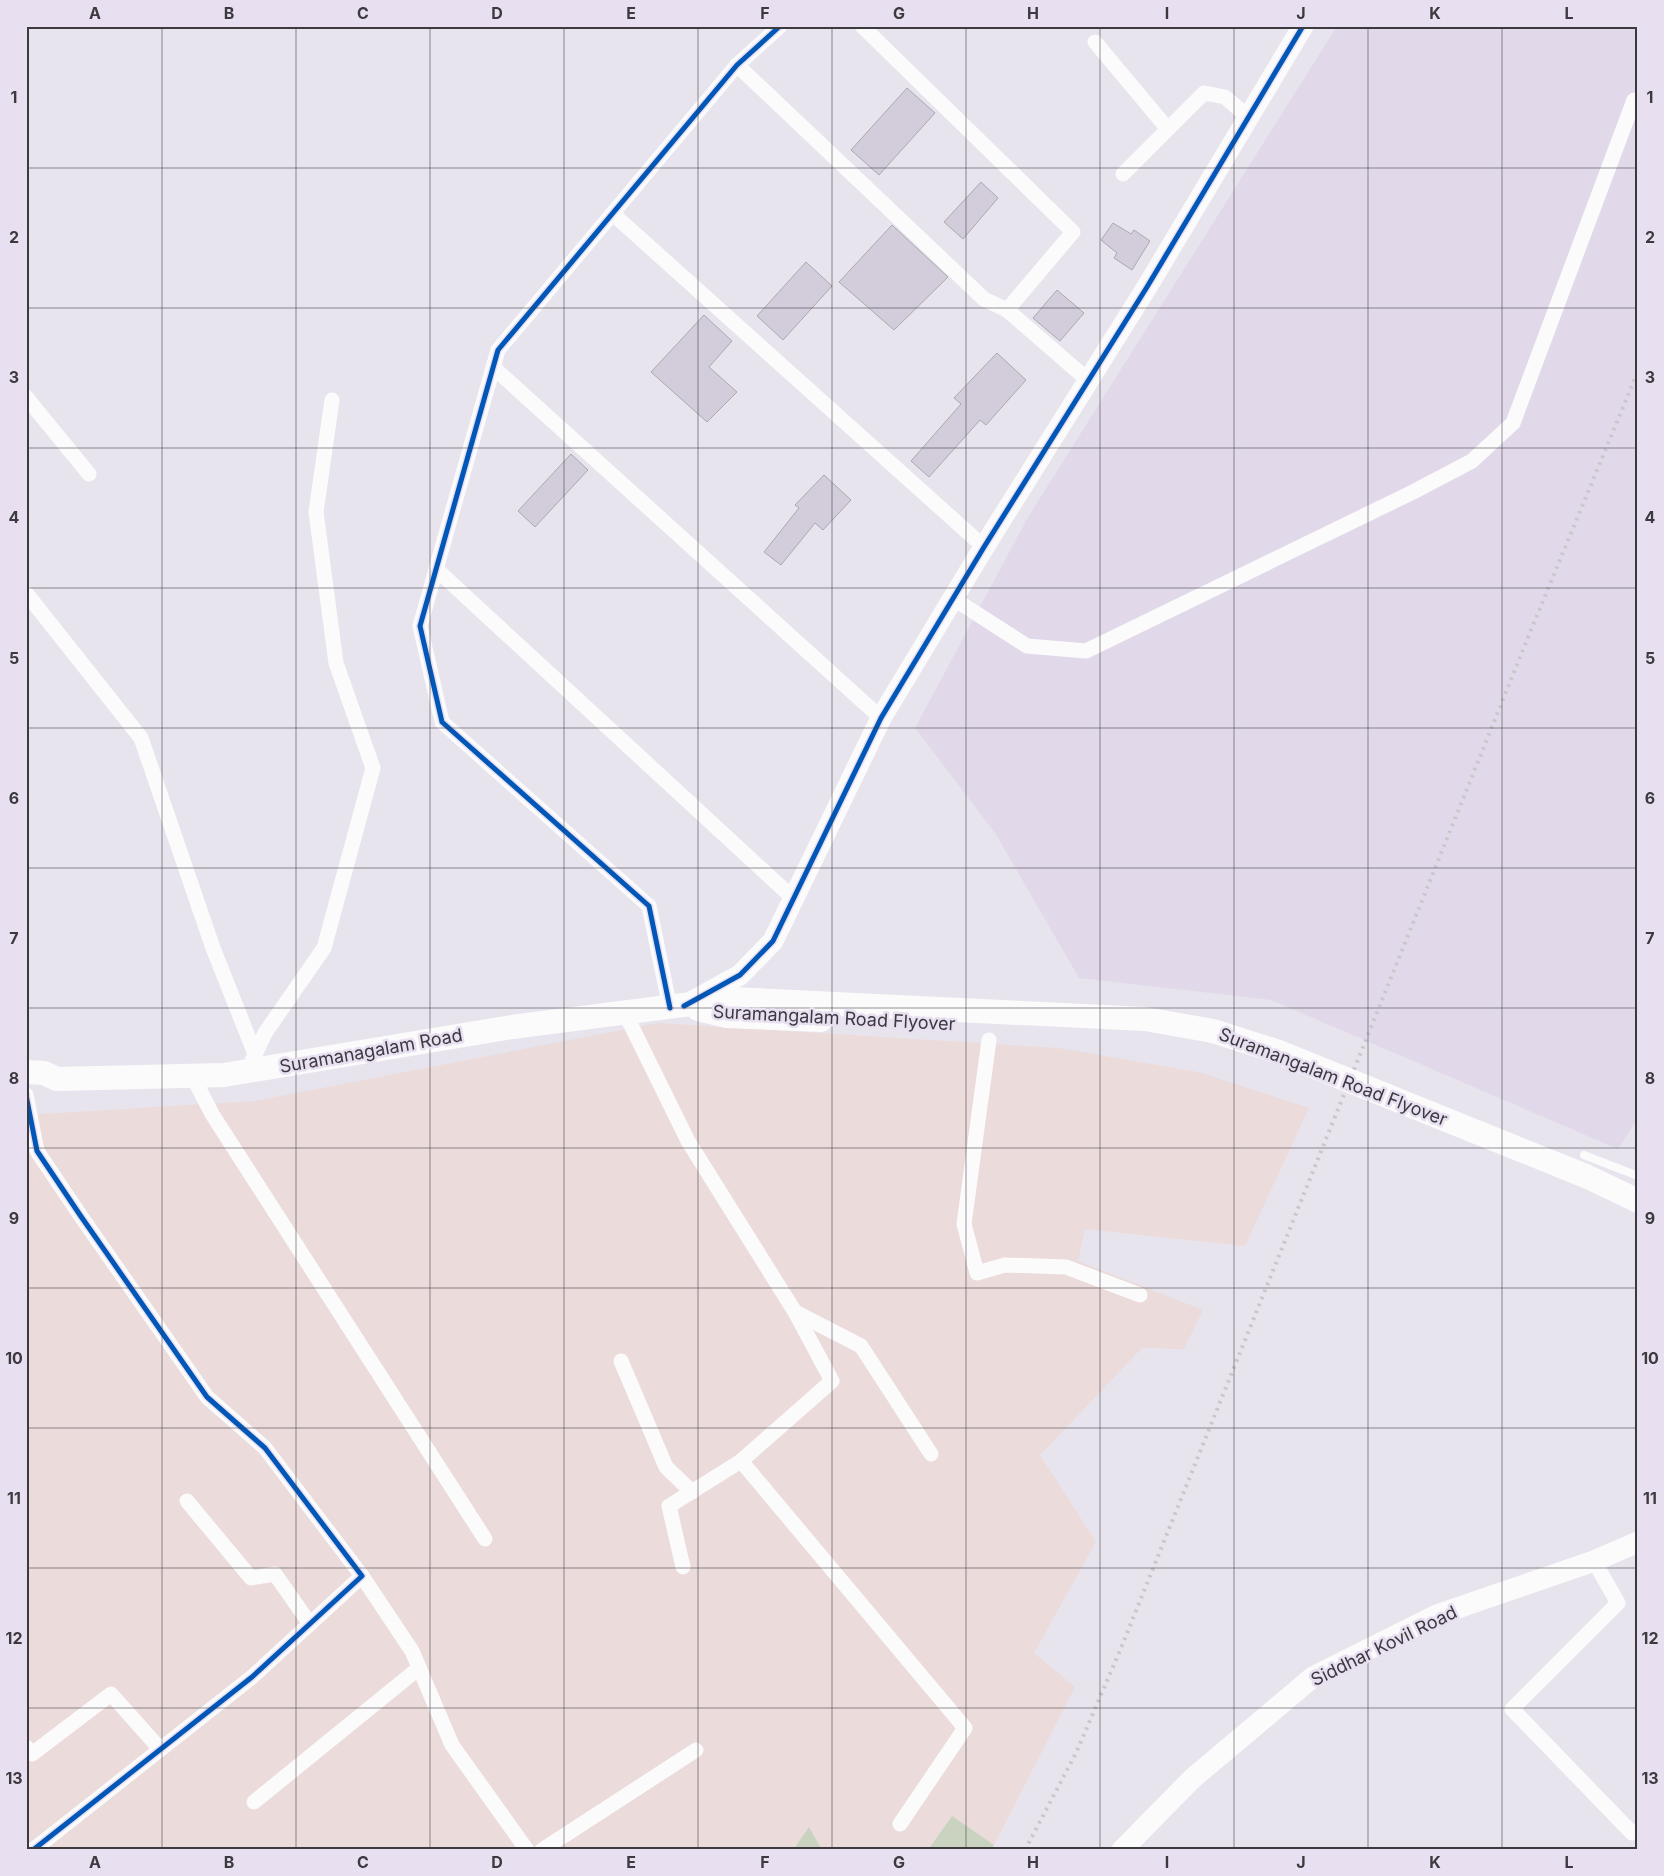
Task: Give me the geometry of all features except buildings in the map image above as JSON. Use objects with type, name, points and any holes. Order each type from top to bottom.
[{"type":"main road","name":"Suramanagalam Road","points":[[26,1072],[44,1072],[57,1079],[224,1075],[251,1063],[625,1012],[677,1007]]},
{"type":"main road","name":"Suramangalam Road Flyover","points":[[677,1007],[1145,1019],[1213,1031],[1286,1054],[1588,1177],[1638,1200]]},
{"type":"main road","name":"Suramangalam Road Flyover","points":[[729,1008],[1143,1034],[1209,1044],[1271,1064],[1581,1189],[1638,1216]]},
{"type":"main road","name":"Suramanagalam Road","points":[[26,1089],[45,1089],[57,1079]]},
{"type":"street","points":[[780,26],[737,65],[498,350],[420,626],[442,722],[649,906],[677,1007],[740,976],[772,941],[881,718],[984,547],[1089,381],[1302,26]]},
{"type":"street","points":[[862,26],[1074,232],[1007,310]]},
{"type":"street","points":[[1095,42],[1167,128]]},
{"type":"street","points":[[737,65],[984,299],[1007,310],[1089,381]]},
{"type":"street","points":[[1123,174],[1204,93],[1224,97],[1248,117]]},
{"type":"street","points":[[954,598],[1027,646],[1086,651],[1413,492],[1472,460],[1513,424],[1634,100]]},
{"type":"street","points":[[612,214],[984,547]]},
{"type":"street","points":[[494,368],[881,718]]},
{"type":"street","points":[[26,397],[89,474]]},
{"type":"street","points":[[251,1063],[265,1033],[324,948],[373,768],[336,662],[316,512],[332,400]]},
{"type":"street","points":[[436,569],[794,899]]},
{"type":"street","points":[[29,603],[141,738],[251,1063]]},
{"type":"street","points":[[625,1012],[688,1141],[795,1312],[832,1380],[741,1461],[669,1506],[683,1567]]},
{"type":"street","points":[[989,1040],[964,1224],[977,1273],[1005,1266],[1066,1268],[1140,1295]]},
{"type":"street","points":[[193,1077],[212,1114],[484,1539]]},
{"type":"street","points":[[26,1094],[37,1151],[208,1397],[265,1448],[362,1576],[412,1651],[452,1745],[527,1850]]},
{"type":"street","points":[[795,1312],[862,1346],[931,1454]]},
{"type":"street","points":[[621,1361],[666,1467],[692,1492]]},
{"type":"street","points":[[741,1461],[965,1728],[900,1824]]},
{"type":"street","points":[[187,1502],[251,1578],[276,1574],[310,1624]]},
{"type":"street","name":"Siddhar Kovil Road","points":[[1122,1850],[1193,1778],[1314,1677],[1437,1615],[1594,1561],[1638,1542]]},
{"type":"street","points":[[1594,1561],[1618,1603],[1512,1709],[1632,1833]]},
{"type":"street","points":[[33,1850],[252,1677],[362,1576]]},
{"type":"street","points":[[254,1802],[419,1668]]},
{"type":"street","points":[[26,1746],[32,1754],[110,1694],[160,1750]]},
{"type":"street","points":[[542,1850],[696,1750]]},
{"type":"lane","points":[[1584,1155],[1638,1176]]},
{"type":"shaded area","points":[[1337,26],[1638,26],[1638,1118],[1618,1149],[1271,1000],[1079,978],[995,833],[915,728],[1028,517]]},
{"type":"shaded area","points":[[658,1023],[1058,1048],[1198,1072],[1309,1108],[1245,1246],[1085,1229],[1078,1261],[1203,1310],[1184,1349],[1142,1348],[1040,1455],[1096,1542],[1034,1653],[1075,1687],[994,1845],[952,1817],[928,1850],[822,1850],[809,1827],[793,1850],[26,1850],[26,1115],[255,1101]]},
{"type":"green space","points":[[952,1816],[994,1845],[991,1850],[928,1850]]},
{"type":"green space","points":[[809,1827],[822,1850],[793,1850]]},
{"type":"railway","points":[[1025,1850],[1076,1753],[1119,1653],[1531,630],[1638,371]]},
{"type":"cycle path","points":[[670,1008],[649,906],[442,722],[420,626],[498,350],[737,65],[780,26]]},
{"type":"cycle path","points":[[684,1006],[740,975],[773,941],[881,718],[984,547],[1147,287],[1303,26]]},
{"type":"cycle path","points":[[26,1095],[37,1151],[207,1397],[265,1448],[362,1576],[252,1677],[33,1850]]}]
